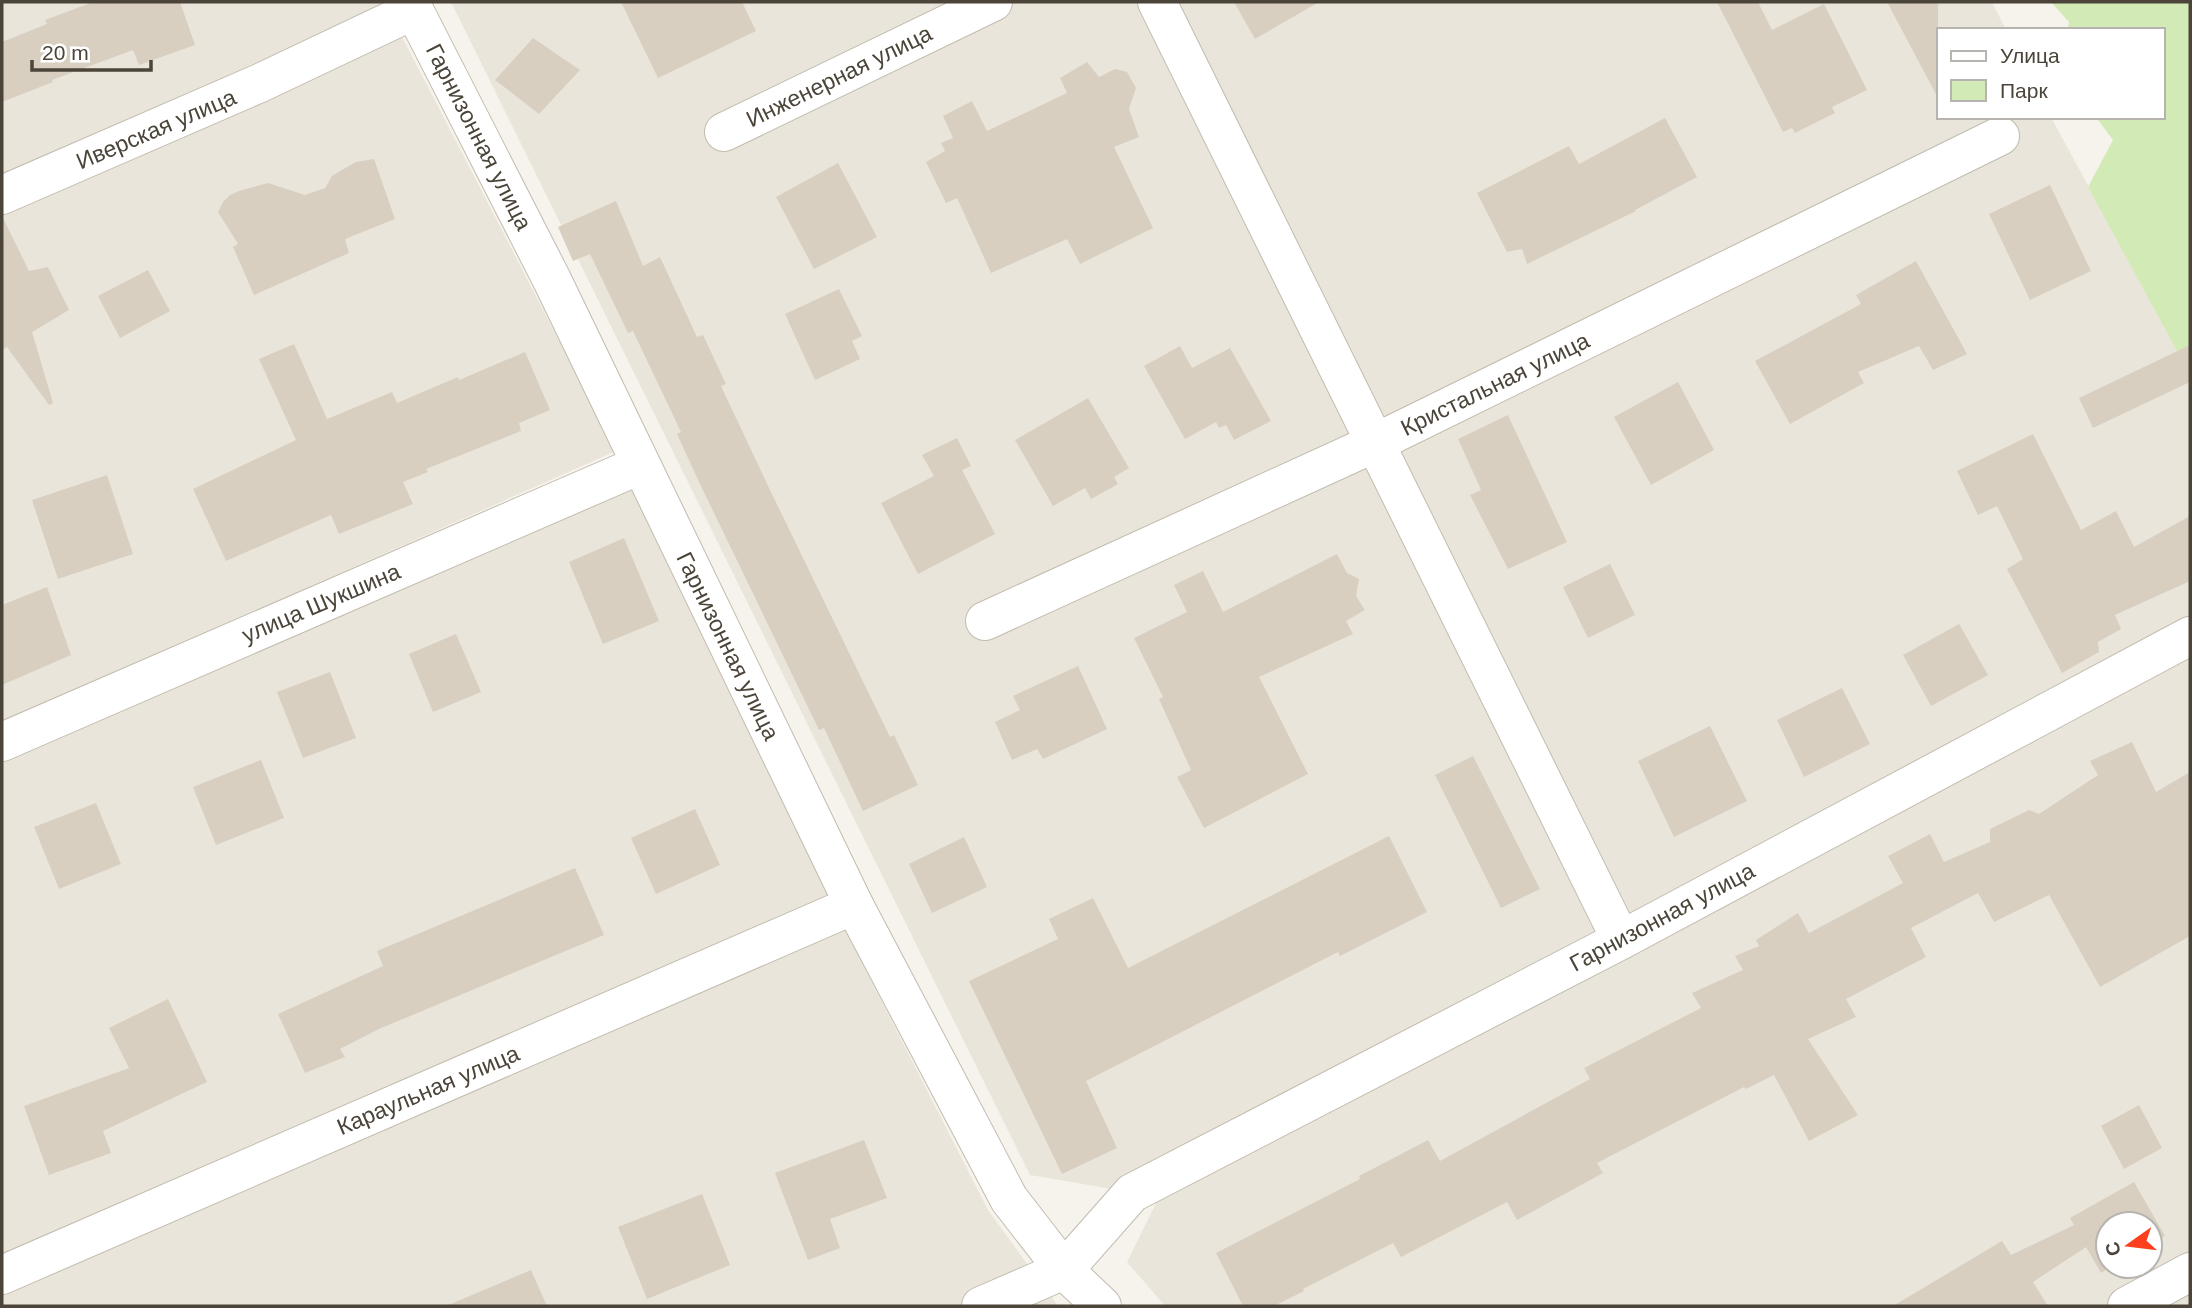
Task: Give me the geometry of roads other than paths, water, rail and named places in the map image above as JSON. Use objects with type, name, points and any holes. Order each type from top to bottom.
[{"type":"street","name":"Инженерная улица","points":[[724,132],[993,2]]},
{"type":"street","points":[[1157,2],[1621,940]]},
{"type":"street","name":"Иверская улица","points":[[2,195],[260,83],[412,6]]},
{"type":"street","name":"Гарнизонная улица","points":[[412,6],[552,280],[854,905],[1009,1199],[1064,1270],[1102,1306]]},
{"type":"street","name":"Кристальная улица","points":[[985,621],[1375,443],[2000,136]]},
{"type":"street","name":"улица Шукшина","points":[[2,742],[640,465]]},
{"type":"street","name":"Гарнизонная улица","points":[[1064,1270],[1132,1194],[1621,940],[2190,636]]},
{"type":"street","name":"Караульная улица","points":[[2,1275],[854,905]]},
{"type":"street","points":[[981,1306],[1064,1270]]},
{"type":"street","points":[[2127,1306],[2190,1272]]}]
